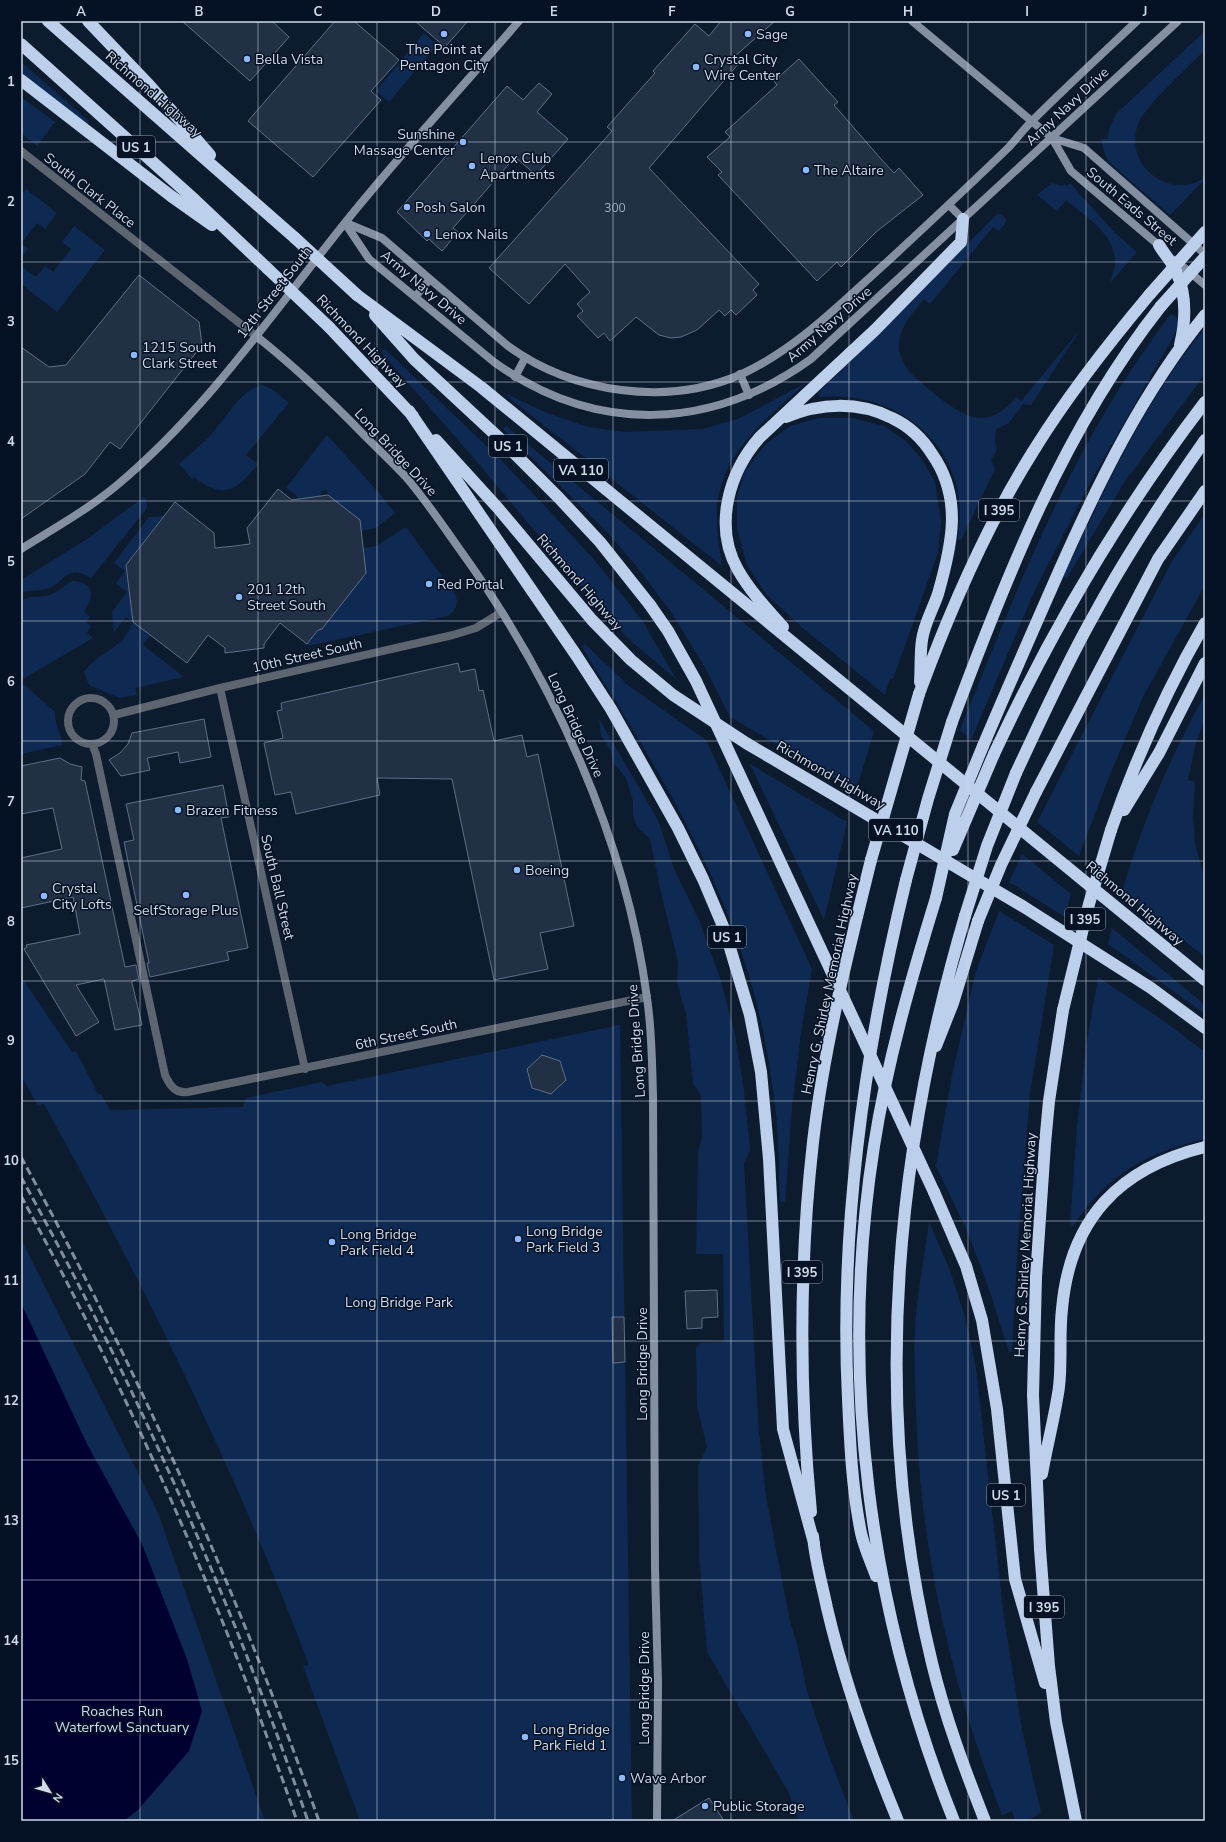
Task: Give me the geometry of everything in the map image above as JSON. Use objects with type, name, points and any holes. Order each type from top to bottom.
[{"type":"highway","name":"Richmond Highway","points":[[48,21],[295,238],[357,295],[481,387],[1205,980]]},
{"type":"highway","points":[[88,21],[165,103],[244,194]]},
{"type":"highway","name":"Richmond Highway","points":[[21,44],[249,251],[329,327],[409,411],[496,507],[592,620],[630,660],[673,695],[746,742],[1024,907],[1151,988],[1205,1028]]},
{"type":"highway","points":[[21,80],[171,196],[249,251]]},
{"type":"highway","points":[[802,650],[745,581],[737,568],[728,541],[726,512],[728,498],[737,469],[752,446],[875,330],[960,242],[963,218]]},
{"type":"highway","name":"Henry G. Shirley Memorial Highway","points":[[898,1821],[856,1714],[822,1587],[814,1544],[805,1442],[801,1357],[802,1268],[813,1140],[837,1003],[871,860],[920,694],[954,605],[990,528],[1011,489],[1061,409],[1110,343],[1150,294],[1205,232]]},
{"type":"highway","points":[[1159,245],[1176,270],[1182,287],[1185,313],[1180,347]]},
{"type":"highway","points":[[889,1614],[861,1534],[851,1446],[846,1323],[853,1197],[861,1119],[881,990],[906,880],[928,799],[952,722],[1015,562],[1064,458],[1114,372],[1161,306],[1205,255]]},
{"type":"highway","name":"US 1","points":[[357,295],[414,359],[499,438],[559,498],[600,542],[650,605],[668,631],[696,680],[945,1216],[966,1266],[982,1320],[992,1375],[1015,1579],[1056,1722]]},
{"type":"highway","points":[[954,1821],[910,1699],[889,1614],[873,1528],[863,1443],[860,1354],[861,1274],[869,1183],[880,1113],[908,993],[936,898],[955,814],[1042,609],[1106,470],[1150,391],[1180,347],[1205,316]]},
{"type":"highway","points":[[936,898],[964,823],[994,754],[1028,683],[1070,604],[1139,492],[1205,402]]},
{"type":"highway","points":[[779,420],[806,410],[834,406],[850,406],[877,412],[900,422],[910,429],[929,449],[944,473],[951,499],[952,528],[938,594],[922,639],[920,694]]},
{"type":"highway","name":"US 1","points":[[409,411],[576,655],[611,709],[678,828],[703,879],[725,931],[749,1008],[761,1072],[769,1152],[782,1429],[814,1544]]},
{"type":"highway","points":[[985,1821],[958,1750],[932,1665],[914,1577],[901,1489],[895,1359],[898,1268],[908,1180],[923,1081],[944,990],[965,916],[987,846],[1016,773],[1056,688],[1093,615],[1163,500],[1205,440]]},
{"type":"highway","points":[[923,1081],[953,1002],[978,921],[1001,865],[1036,792],[1158,559],[1205,491]]},
{"type":"highway","name":"Henry G. Shirley Memorial Highway","points":[[1076,1821],[1056,1722],[1044,1606],[1033,1395],[1036,1277],[1049,1100],[1063,1010],[1089,904],[1111,830],[1123,796],[1155,720],[1205,623]]},
{"type":"highway","points":[[1111,830],[1159,753],[1205,663]]},
{"type":"highway","points":[[1164,946],[1205,974]]},
{"type":"highway","points":[[1038,1491],[1059,1387],[1060,1331],[1064,1288],[1072,1255],[1078,1242],[1086,1227],[1105,1201],[1132,1178],[1168,1158],[1205,1147]]},
{"type":"street","name":"12th Street South","points":[[21,549],[93,503],[135,469],[185,418],[256,336],[345,223],[519,21]]},
{"type":"street","name":"South Eads Street","points":[[912,21],[1052,138],[1071,171],[1205,285]]},
{"type":"street","name":"Army Navy Drive","points":[[345,223],[382,238],[508,346],[525,358],[550,370],[576,380],[605,388],[633,391],[662,391],[689,388],[718,382],[740,374],[769,360],[793,344],[830,314],[950,205],[1032,121],[1137,21]]},
{"type":"street","name":"Army Navy Drive","points":[[345,223],[369,259],[472,344],[515,377],[542,391],[568,402],[596,410],[624,414],[653,415],[681,413],[709,408],[749,395],[788,376],[811,359],[1178,21]]},
{"type":"street","name":"South Eads Street","points":[[1052,138],[1084,148],[1205,255]]},
{"type":"street","name":"South Clark Place","points":[[21,151],[256,336]]},
{"type":"street","points":[[950,205],[963,218]]},
{"type":"street","points":[[415,297],[430,279]]},
{"type":"street","name":"Long Bridge Drive","points":[[256,336],[326,397],[404,476],[423,498],[487,587],[518,637],[544,684],[592,790],[618,866],[633,920],[647,997],[650,1025],[653,1096],[655,1570],[658,1683],[657,1821]]},
{"type":"street","points":[[515,377],[525,358]]},
{"type":"street","points":[[740,374],[749,395]]},
{"type":"street","name":"10th Street South","points":[[114,715],[220,688],[453,635],[483,625],[502,612]]},
{"type":"street","name":"South Ball Street","points":[[220,688],[305,1068]]},
{"type":"street","points":[[85,698],[97,698],[106,702],[114,715],[112,731],[107,738],[92,744],[85,743],[73,735],[68,721],[69,713],[73,707],[85,698]]},
{"type":"street","name":"6th Street South","points":[[92,744],[96,754],[165,1075],[172,1087],[179,1092],[188,1092],[647,997]]},
{"type":"green space","points":[[1205,31],[1205,50],[1149,107],[1138,124],[1135,135],[1138,157],[1143,166],[1159,179],[1170,183],[1187,185],[1203,178],[1205,179],[1170,215],[1109,162],[1105,155],[1101,139],[1108,139],[1109,129],[1116,114]]},
{"type":"green space","points":[[424,33],[437,45],[389,102],[376,91]]},
{"type":"green space","points":[[21,62],[89,121],[87,125],[21,75]]},
{"type":"green space","points":[[21,97],[55,122],[37,146],[21,133]]},
{"type":"green space","points":[[1052,183],[1062,186],[1064,184],[1067,186],[1070,183],[1115,233],[1137,252],[1111,282],[1115,264],[1111,244],[1091,220],[1066,200],[1057,211],[1037,195]]},
{"type":"green space","points":[[26,189],[57,213],[45,229],[37,223],[21,244],[21,195]]},
{"type":"green space","points":[[997,214],[1001,214],[1006,219],[1005,224],[999,231],[993,227],[930,304],[924,299],[907,321],[901,333],[899,347],[902,361],[910,372],[951,407],[973,417],[983,418],[994,415],[1005,409],[1016,397],[1021,401],[1080,330],[1031,405],[1023,404],[1009,423],[996,429],[995,441],[997,450],[991,460],[995,469],[961,540],[958,539],[960,504],[953,475],[943,454],[929,435],[911,420],[890,409],[868,401],[844,397],[820,397],[818,393],[876,337]]},
{"type":"green space","points":[[74,226],[105,250],[57,312],[21,284],[21,266],[36,277],[45,266],[53,272],[71,249],[62,242]]},
{"type":"green space","points":[[21,244],[28,249],[21,258]]},
{"type":"green space","points":[[1171,314],[1181,320],[1172,339],[1093,477],[1035,590],[971,740],[960,730],[1004,622],[1051,514],[1077,462],[1106,411],[1137,362]]},
{"type":"green space","points":[[1205,328],[1205,374],[1125,481],[1067,578],[1063,577],[1126,448],[1163,386],[1183,356]]},
{"type":"green space","points":[[385,349],[498,457],[596,562],[642,620],[676,679],[632,642],[605,615],[472,456],[381,352]]},
{"type":"green space","points":[[806,383],[761,424],[748,438],[736,454],[727,471],[720,490],[717,510],[717,531],[722,566],[502,392],[547,413],[588,427],[624,432],[703,429],[740,418]]},
{"type":"green space","points":[[262,385],[272,389],[289,403],[246,455],[258,464],[243,481],[229,489],[222,490],[214,488],[204,484],[194,477],[192,479],[179,464],[209,437],[233,406],[247,392]]},
{"type":"green space","points":[[819,418],[853,418],[884,426],[906,441],[921,458],[935,482],[941,521],[938,553],[893,679],[890,678],[885,695],[804,629],[767,595],[747,565],[737,529],[737,497],[745,471],[765,445],[790,426]]},
{"type":"green space","points":[[506,426],[874,731],[856,791],[730,717],[706,669],[671,612],[637,567],[607,532],[503,429]]},
{"type":"green space","points":[[327,435],[395,513],[376,528],[361,531],[360,520],[328,495],[327,490],[321,491],[321,496],[297,499],[296,495],[286,488]]},
{"type":"green space","points":[[144,497],[146,499],[147,508],[91,578],[82,574],[70,574],[65,576],[52,587],[43,590],[21,592],[21,580],[87,539]]},
{"type":"green space","points":[[1205,514],[1205,585],[1143,697],[1109,777],[1079,856],[1037,822],[1172,561]]},
{"type":"green space","points":[[164,516],[126,565],[133,621],[150,635],[143,645],[184,677],[135,688],[137,695],[120,698],[89,685],[84,672],[93,662],[123,639],[133,622],[126,617],[114,632],[112,612],[127,592],[116,583],[125,571],[114,563],[149,517]]},
{"type":"green space","points":[[406,527],[455,594],[457,603],[453,611],[448,616],[307,646],[318,630],[322,629],[366,573],[363,548],[376,546]]},
{"type":"green space","points":[[72,581],[85,584],[90,590],[90,600],[84,612],[90,617],[86,622],[91,626],[87,633],[93,638],[21,680],[21,601],[30,597],[43,597],[50,595]]},
{"type":"green space","points":[[585,644],[629,686],[706,740],[812,969],[801,1032],[792,1108],[785,1202],[780,1202],[777,1125],[767,1049],[752,986],[738,941],[721,897],[701,853],[656,769],[582,647]]},
{"type":"green space","points":[[25,685],[55,712],[62,745],[21,754],[21,687]]},
{"type":"green space","points":[[1205,695],[1205,720],[1196,742],[1188,780],[1195,782],[1193,817],[1195,843],[1205,881],[1205,957],[1122,892],[1138,841],[1158,791],[1180,742]]},
{"type":"green space","points":[[599,719],[658,820],[674,869],[699,920],[720,978],[735,1034],[744,1091],[750,1150],[744,1164],[759,1432],[766,1497],[790,1621],[798,1648],[807,1691],[827,1751],[854,1821],[799,1821],[789,1793],[707,1652],[699,1556],[698,1466],[707,1447],[697,1406],[696,1348],[701,1343],[724,1342],[723,1254],[696,1254],[698,1152],[702,1138],[701,1096],[693,1083],[686,1013],[677,983],[678,962],[650,839],[637,827],[633,815],[633,801],[626,778],[614,764],[611,751],[601,735]]},
{"type":"green space","points":[[750,764],[847,822],[824,920]]},
{"type":"green space","points":[[1022,854],[1071,894],[1065,917],[1009,882]]},
{"type":"green space","points":[[999,911],[1054,945],[1030,1094],[1018,1240],[1012,1352],[1009,1352],[990,1292],[968,1233],[936,1166],[952,1075],[976,971]]},
{"type":"green space","points":[[1112,928],[1205,1005],[1205,1014],[1108,944]]},
{"type":"green space","name":"Long Bridge Park","points":[[21,977],[72,1052],[76,1051],[98,1094],[101,1094],[110,1110],[243,1107],[246,1098],[322,1082],[327,1086],[620,1025],[632,1821],[360,1821],[303,1666],[309,1665],[281,1593],[251,1521],[187,1379],[153,1309],[44,1104],[38,1105],[21,1076]]},
{"type":"green space","points":[[1098,977],[1164,1021],[1205,1052],[1205,1139],[1164,1151],[1130,1168],[1114,1179],[1100,1193],[1086,1208],[1073,1226],[1070,1224],[1077,1127],[1086,1047]]},
{"type":"green space","points":[[929,1222],[949,1268],[965,1317],[976,1368],[1004,1618],[1022,1730],[1041,1812],[1028,1821],[1015,1821],[1012,1811],[1002,1815],[984,1766],[953,1666],[941,1616],[932,1565],[924,1514],[919,1462],[914,1362],[916,1315]]},
{"type":"green space","name":"Roaches Run Waterfowl Sanctuary","points":[[21,1239],[158,1513],[265,1821],[21,1821]]},
{"type":"shaded area","name":"Roaches Run Waterfowl Sanctuary","points":[[21,1303],[87,1444],[142,1544],[187,1659],[202,1711],[189,1751],[138,1810],[124,1821],[21,1821]]},
{"type":"building","name":"Bella Vista","points":[[182,21],[272,21],[289,37],[250,81]]},
{"type":"building","points":[[335,21],[354,21],[399,60],[371,91],[381,100],[313,177],[248,121]]},
{"type":"building","name":"The Point at Pentagon City","points":[[415,21],[468,21],[445,47]]},
{"type":"building","points":[[721,21],[775,21],[734,57],[740,62],[649,168],[759,284],[753,290],[757,295],[736,315],[731,310],[725,316],[719,310],[697,330],[681,337],[671,338],[659,335],[636,317],[610,341],[604,333],[598,338],[577,316],[583,311],[577,304],[590,292],[565,264],[529,304],[489,268],[612,131],[607,127],[655,73],[653,71],[695,24],[709,36]]},
{"type":"building","name":"The Altaire","points":[[799,59],[838,102],[834,105],[881,159],[894,173],[899,168],[923,195],[876,232],[841,267],[837,262],[817,281],[718,175],[722,172],[707,157],[730,137],[725,132],[777,85],[774,81]]},
{"type":"building","name":"Lenox Club Apartments","points":[[539,83],[552,94],[537,112],[568,139],[536,175],[515,157],[453,228],[458,232],[442,251],[429,239],[427,241],[397,212],[507,86],[523,100]]},
{"type":"building","name":"1215 South Clark Street","points":[[139,275],[199,322],[202,345],[120,449],[110,442],[85,474],[21,519],[21,347],[49,367],[66,365]]},
{"type":"building","name":"201 12th Street South","points":[[278,489],[292,500],[328,495],[360,520],[366,573],[322,629],[318,630],[307,644],[280,623],[264,644],[264,648],[225,653],[225,648],[208,635],[187,663],[133,622],[126,565],[175,502],[214,533],[215,548],[250,544],[247,528]]},
{"type":"building","name":"Boeing","points":[[458,663],[460,672],[475,669],[479,691],[483,690],[494,741],[522,735],[527,757],[538,754],[574,926],[540,933],[548,969],[494,980],[452,779],[377,778],[380,795],[296,814],[291,792],[275,795],[264,743],[283,738],[277,711],[282,710],[281,703]]},
{"type":"building","points":[[204,719],[211,757],[180,763],[178,752],[147,758],[150,770],[121,776],[109,760],[120,753],[128,744],[132,733]]},
{"type":"building","name":"Crystal City Lofts","points":[[60,758],[70,764],[82,767],[81,780],[85,781],[125,967],[136,965],[139,979],[132,981],[132,983],[142,1025],[115,1030],[104,979],[76,985],[99,1022],[76,1036],[24,949],[27,947],[26,945],[80,934],[73,897],[21,908],[21,858],[62,849],[53,808],[21,814],[21,766]]},
{"type":"building","name":"SelfStorage Plus","points":[[223,785],[229,817],[221,818],[248,948],[227,952],[229,960],[150,977],[147,963],[149,963],[124,842],[134,840],[126,804]]},
{"type":"building","points":[[542,1055],[560,1061],[566,1080],[551,1094],[532,1088],[527,1069]]},
{"type":"building","points":[[717,1290],[718,1317],[702,1318],[702,1328],[687,1329],[685,1291]]},
{"type":"building","points":[[612,1317],[624,1317],[625,1362],[613,1363]]},
{"type":"building","name":"Public Storage","points":[[709,1798],[724,1821],[672,1821]]},
{"type":"railway","points":[[21,1157],[106,1318],[184,1483],[255,1651],[288,1735],[319,1821]]},
{"type":"railway","points":[[21,1177],[103,1333],[142,1413],[178,1493],[247,1656],[308,1821]]},
{"type":"railway","points":[[21,1196],[100,1347],[172,1502],[238,1661],[297,1821]]},
{"type":"place","name":"The Point at Pentagon City","points":[[444,34]]},
{"type":"place","name":"Sage","points":[[748,34]]},
{"type":"place","name":"Bella Vista","points":[[247,59]]},
{"type":"place","name":"Crystal City Wire Center","points":[[696,67]]},
{"type":"place","name":"Sunshine Massage Center","points":[[463,142]]},
{"type":"place","name":"Lenox Club Apartments","points":[[472,166]]},
{"type":"place","name":"The Altaire","points":[[806,170]]},
{"type":"place","name":"Posh Salon","points":[[407,207]]},
{"type":"place","name":"Lenox Nails","points":[[427,234]]},
{"type":"place","name":"1215 South Clark Street","points":[[134,355]]},
{"type":"place","name":"Red Portal","points":[[429,584]]},
{"type":"place","name":"201 12th Street South","points":[[239,597]]},
{"type":"place","name":"Brazen Fitness","points":[[178,810]]},
{"type":"place","name":"Boeing","points":[[517,870]]},
{"type":"place","name":"SelfStorage Plus","points":[[186,895]]},
{"type":"place","name":"Crystal City Lofts","points":[[44,896]]},
{"type":"place","name":"Long Bridge Park Field 3","points":[[518,1239]]},
{"type":"place","name":"Long Bridge Park Field 4","points":[[332,1242]]},
{"type":"place","name":"Long Bridge Park Field 1","points":[[525,1737]]},
{"type":"place","name":"Wave Arbor","points":[[622,1778]]},
{"type":"place","name":"Public Storage","points":[[705,1806]]}]
